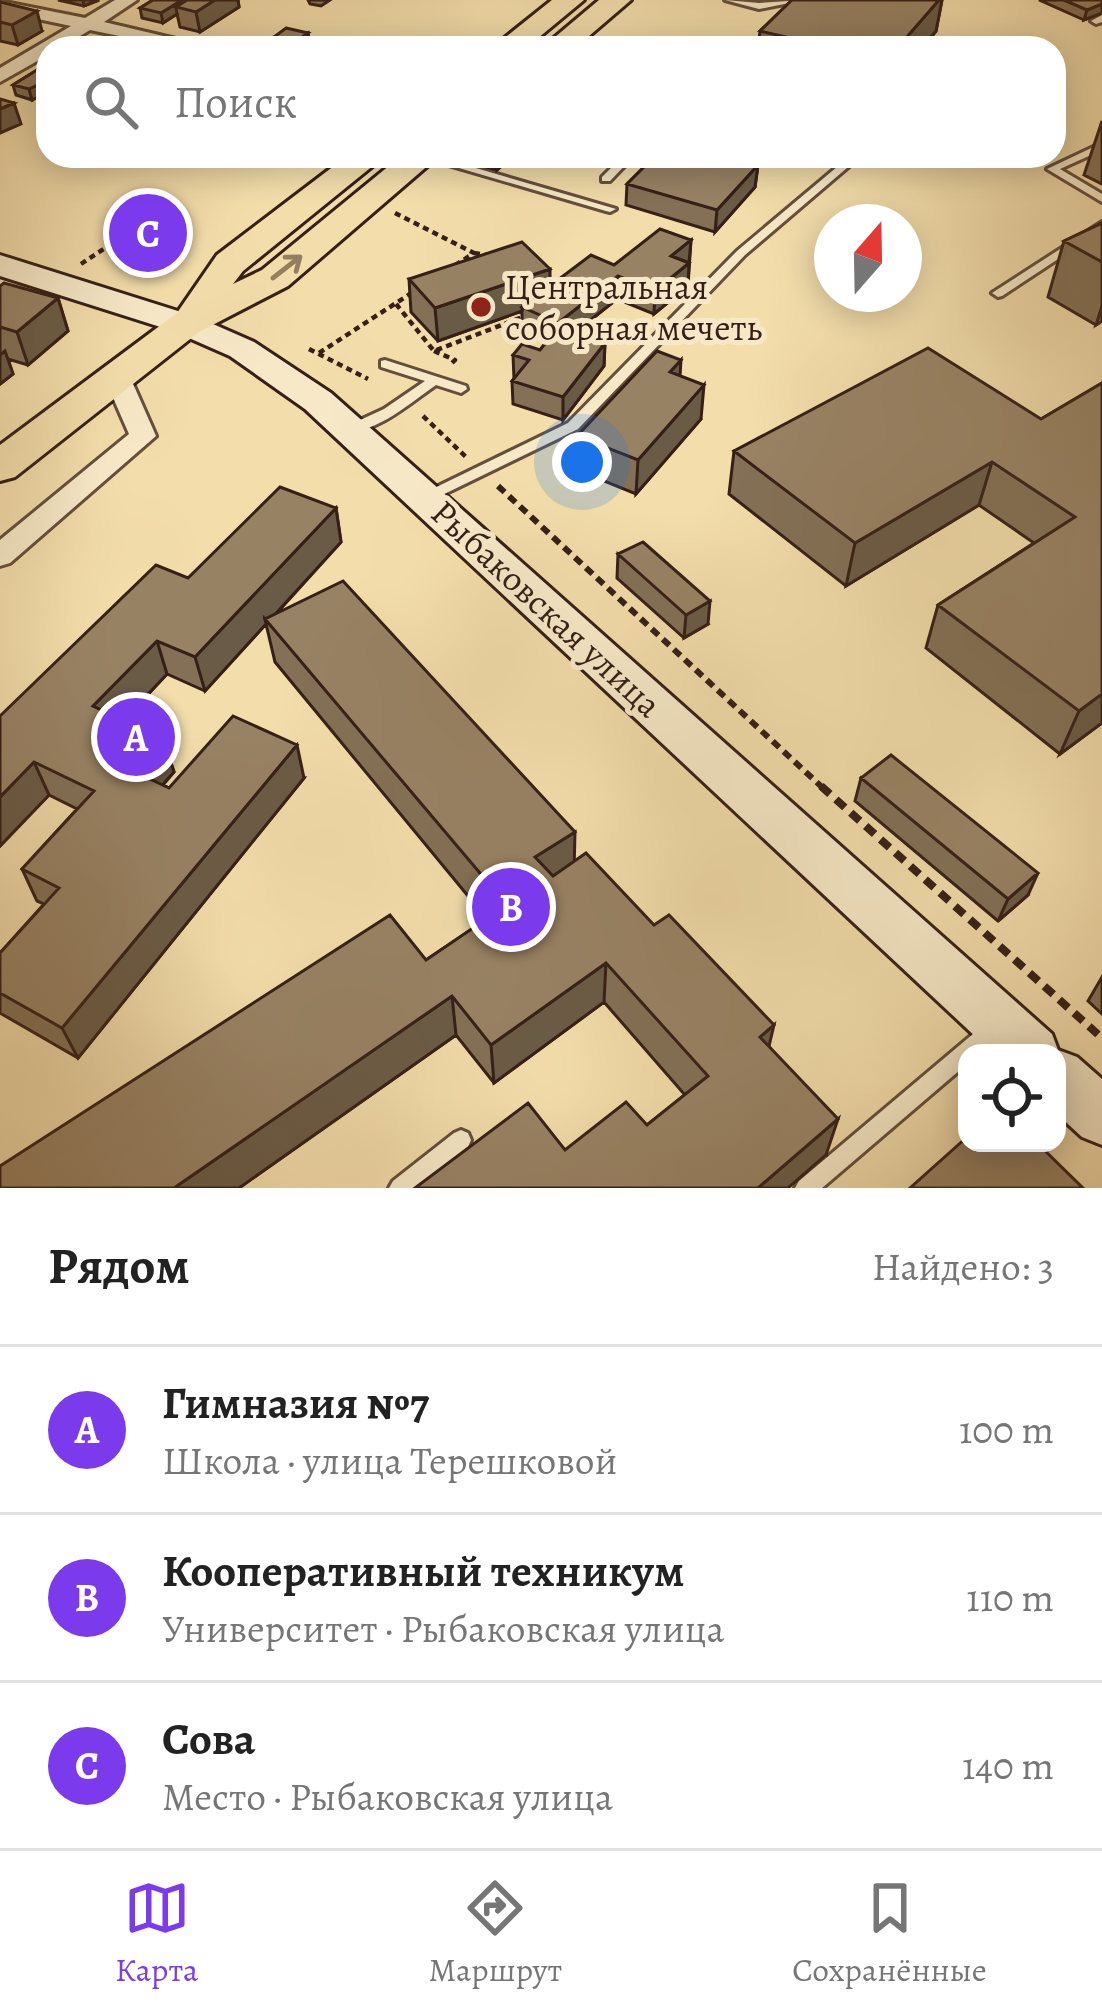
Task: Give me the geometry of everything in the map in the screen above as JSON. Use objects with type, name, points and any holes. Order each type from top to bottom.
[{"type":"main road","points":[[523,36],[570,0]]},
{"type":"main road","points":[[578,36],[617,0]]},
{"type":"main road","points":[[185,323],[230,263],[353,168]]},
{"type":"main road","points":[[0,467],[185,323],[275,278],[408,168]]},
{"type":"main road","name":"Рыбаковская улица","points":[[0,265],[185,323],[242,349],[318,401],[428,496],[1016,1038]]},
{"type":"main road","points":[[1066,1084],[1102,1117]]},
{"type":"street","points":[[66,36],[128,0]]},
{"type":"street","points":[[0,6],[154,36]]},
{"type":"street","points":[[0,76],[36,54]]},
{"type":"street","points":[[0,556],[143,436],[117,377]]},
{"type":"lane","points":[[729,0],[759,6],[800,0]]},
{"type":"lane","points":[[1066,163],[1102,146]]},
{"type":"lane","points":[[465,168],[610,209]]},
{"type":"lane","points":[[605,178],[616,168]]},
{"type":"lane","points":[[428,496],[573,426],[740,253],[842,168]]},
{"type":"lane","points":[[1054,168],[1102,199]]},
{"type":"lane","points":[[998,293],[1102,225]]},
{"type":"lane","points":[[386,364],[461,389]]},
{"type":"lane","points":[[350,430],[435,380]]},
{"type":"lane","points":[[806,1188],[1016,1038]]},
{"type":"lane","points":[[400,1188],[461,1140]]},
{"type":"path","points":[[78,266],[162,210]]},
{"type":"path","points":[[392,211],[474,253],[509,259]]},
{"type":"path","points":[[454,265],[474,253]]},
{"type":"path","points":[[319,353],[415,291]]},
{"type":"path","points":[[396,304],[434,351],[530,313]]},
{"type":"path","points":[[310,349],[406,400],[874,836],[1102,1038]]},
{"type":"building","points":[[153,0],[182,0],[161,13],[140,8]]},
{"type":"building","points":[[187,0],[215,0],[196,12],[176,7]]},
{"type":"building","points":[[792,0],[939,0],[908,36],[782,36],[760,31]]},
{"type":"building","points":[[1064,0],[1102,0],[1102,4],[1087,10]]},
{"type":"building","points":[[0,2],[37,11],[12,25],[0,22]]},
{"type":"building","points":[[286,28],[308,33],[304,36],[275,36]]},
{"type":"building","points":[[36,71],[36,86],[13,85]]},
{"type":"building","points":[[643,168],[755,168],[717,210],[627,184]]},
{"type":"building","points":[[1102,223],[1102,262],[1064,241]]},
{"type":"building","points":[[660,229],[691,240],[671,256],[689,263],[655,291],[618,276],[558,323],[522,307],[591,255],[614,265]]},
{"type":"building","points":[[522,242],[550,269],[435,308],[409,279]]},
{"type":"building","points":[[4,283],[58,298],[17,332],[0,327],[0,286]]},
{"type":"building","points":[[557,329],[605,343],[563,397],[512,381],[529,360],[513,355],[522,344],[540,350]]},
{"type":"building","points":[[928,348],[1041,419],[1102,383],[1102,694],[1079,711],[938,605],[1075,517],[992,462],[855,543],[734,451]]},
{"type":"building","points":[[657,351],[681,360],[670,372],[704,385],[638,460],[577,436]]},
{"type":"building","points":[[280,487],[336,508],[195,657],[157,641],[93,706],[163,739],[133,771],[169,788],[233,716],[297,745],[62,1028],[0,993],[0,953],[59,888],[22,869],[94,791],[34,762],[0,797],[0,716],[156,565],[188,578]]},
{"type":"building","points":[[643,542],[710,601],[686,615],[618,554]]},
{"type":"building","points":[[343,581],[575,832],[535,857],[553,876],[586,853],[654,925],[669,915],[774,1025],[760,1037],[838,1119],[758,1188],[415,1188],[528,1103],[565,1150],[626,1102],[647,1125],[708,1076],[606,963],[491,1045],[452,996],[174,1188],[0,1188],[0,1166],[390,915],[426,960],[507,905],[265,619]]},
{"type":"building","points":[[891,755],[1038,873],[1008,899],[861,778]]},
{"type":"building","points":[[958,1145],[958,1152],[1046,1152],[1083,1188],[910,1188]]},
{"type":"place","name":"Сова","points":[[148,233]]},
{"type":"place","name":"Центральная соборная мечеть","points":[[481,307]]},
{"type":"place","name":"Гимназия №7","points":[[136,737]]},
{"type":"place","name":"Кооперативный техникум","points":[[511,907]]}]
